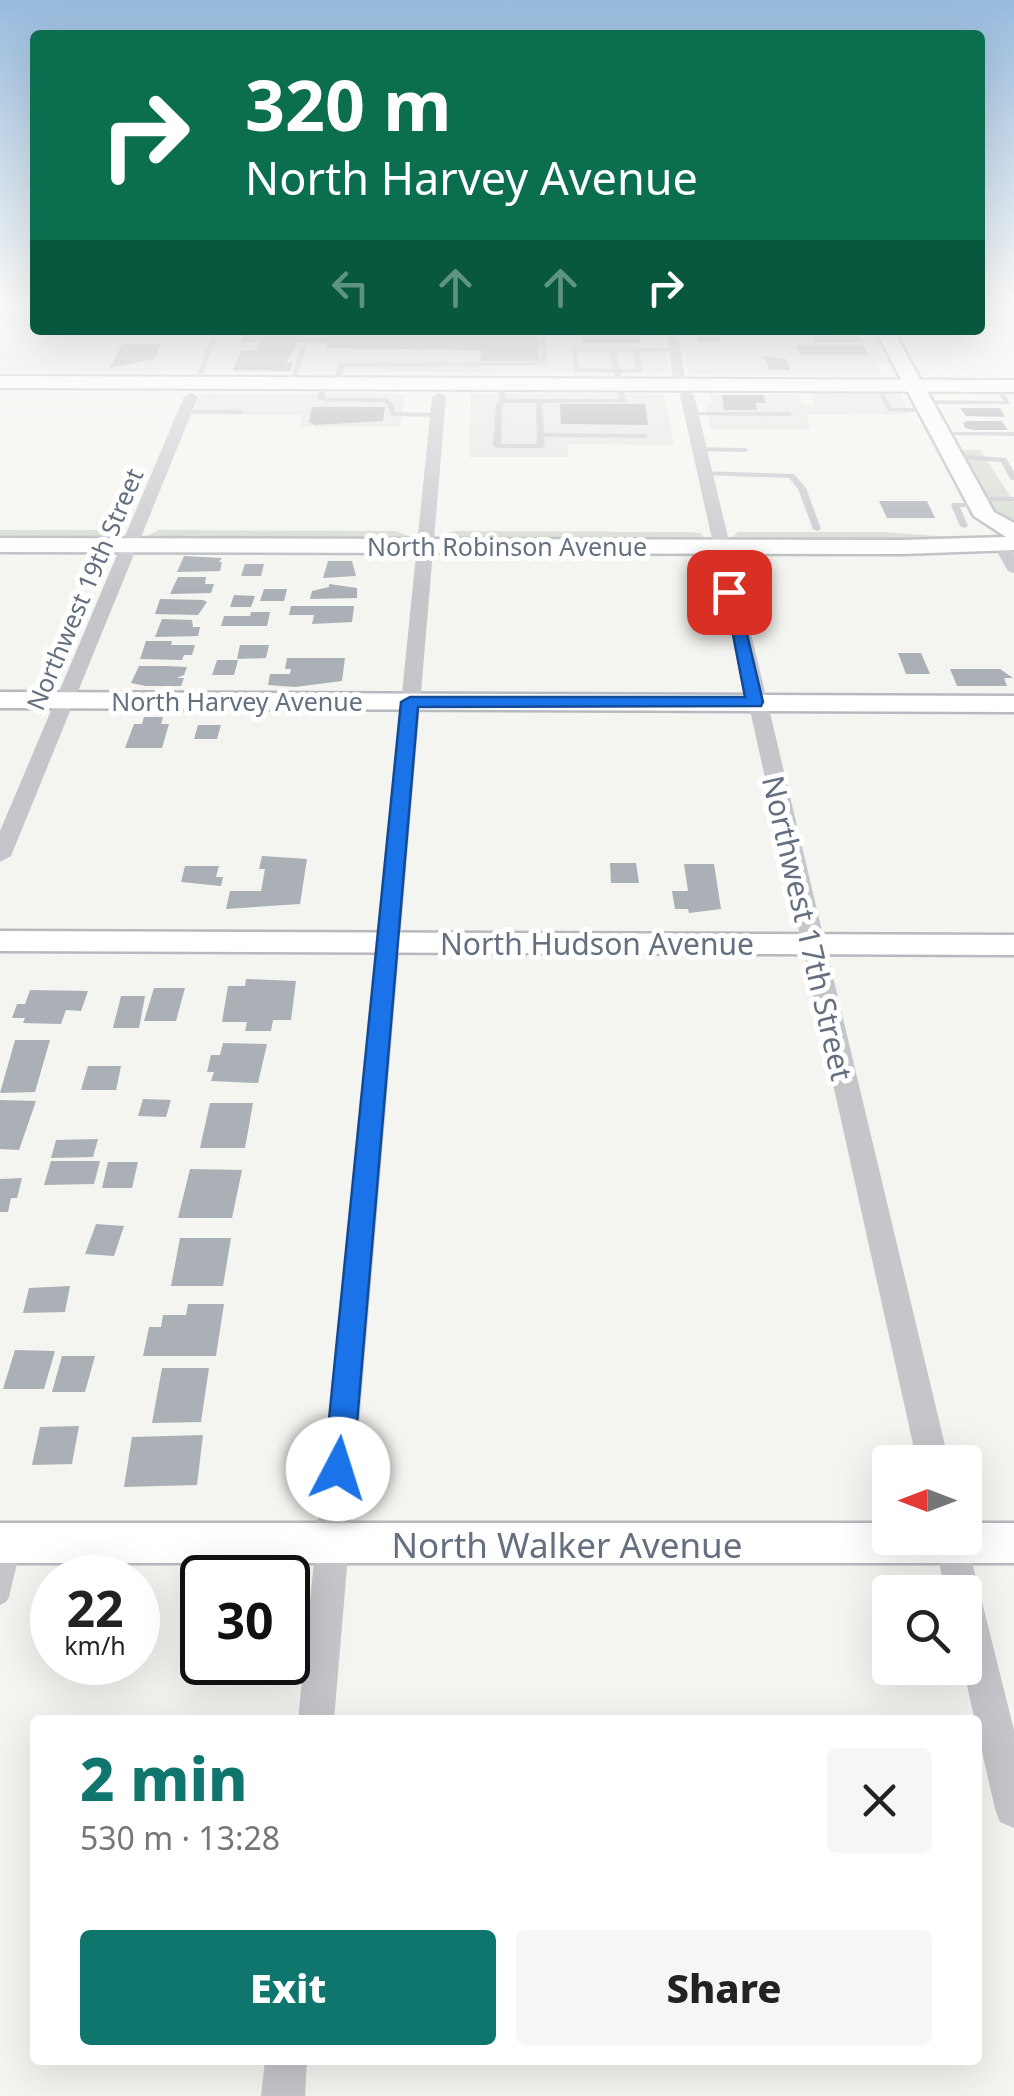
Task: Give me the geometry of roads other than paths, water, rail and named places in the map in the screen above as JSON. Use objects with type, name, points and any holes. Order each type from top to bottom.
[{"type":"street","name":"Northwest 19th Street","points":[[0,856],[190,400]]},
{"type":"street","points":[[316,1715],[410,702],[433,400]]},
{"type":"street","name":"Northwest 17th Street","points":[[685,400],[929,1445]]},
{"type":"street","points":[[922,400],[976,512],[1009,539],[1014,568]]},
{"type":"street","points":[[890,529],[976,512]]},
{"type":"street","name":"North Robinson Avenue","points":[[0,526],[132,536]]},
{"type":"street","name":"North Robinson Avenue","points":[[717,538],[817,529],[890,529]]},
{"type":"street","points":[[890,529],[1009,539]]},
{"type":"street","name":"North Robinson Avenue","points":[[0,545],[132,536],[1009,539]]},
{"type":"street","name":"North Harvey Avenue","points":[[0,700],[1014,704]]},
{"type":"street","name":"North Hudson Avenue","points":[[0,941],[1014,945]]},
{"type":"street","name":"North Walker Avenue","points":[[7,1543],[872,1541]]},
{"type":"street","name":"North Walker Avenue","points":[[982,1541],[1014,1543]]},
{"type":"street","points":[[982,1673],[1014,1809]]},
{"type":"street","points":[[283,2096],[286,2065]]},
{"type":"lane","points":[[200,400],[241,412]]},
{"type":"lane","points":[[325,400],[384,400],[390,402],[393,414],[417,400]]},
{"type":"lane","points":[[500,400],[497,446],[541,446],[539,401]]},
{"type":"lane","points":[[534,400],[624,400]]},
{"type":"lane","points":[[697,400],[790,414]]},
{"type":"lane","points":[[885,400],[890,410],[920,400]]},
{"type":"lane","points":[[941,434],[1014,434]]},
{"type":"lane","points":[[541,436],[644,436]]},
{"type":"lane","points":[[697,449],[745,450]]},
{"type":"lane","points":[[952,456],[1003,460],[1014,478]]},
{"type":"lane","points":[[702,473],[791,476],[802,488],[817,529]]},
{"type":"lane","points":[[976,512],[1014,498]]},
{"type":"lane","points":[[0,1598],[7,1543]]}]
